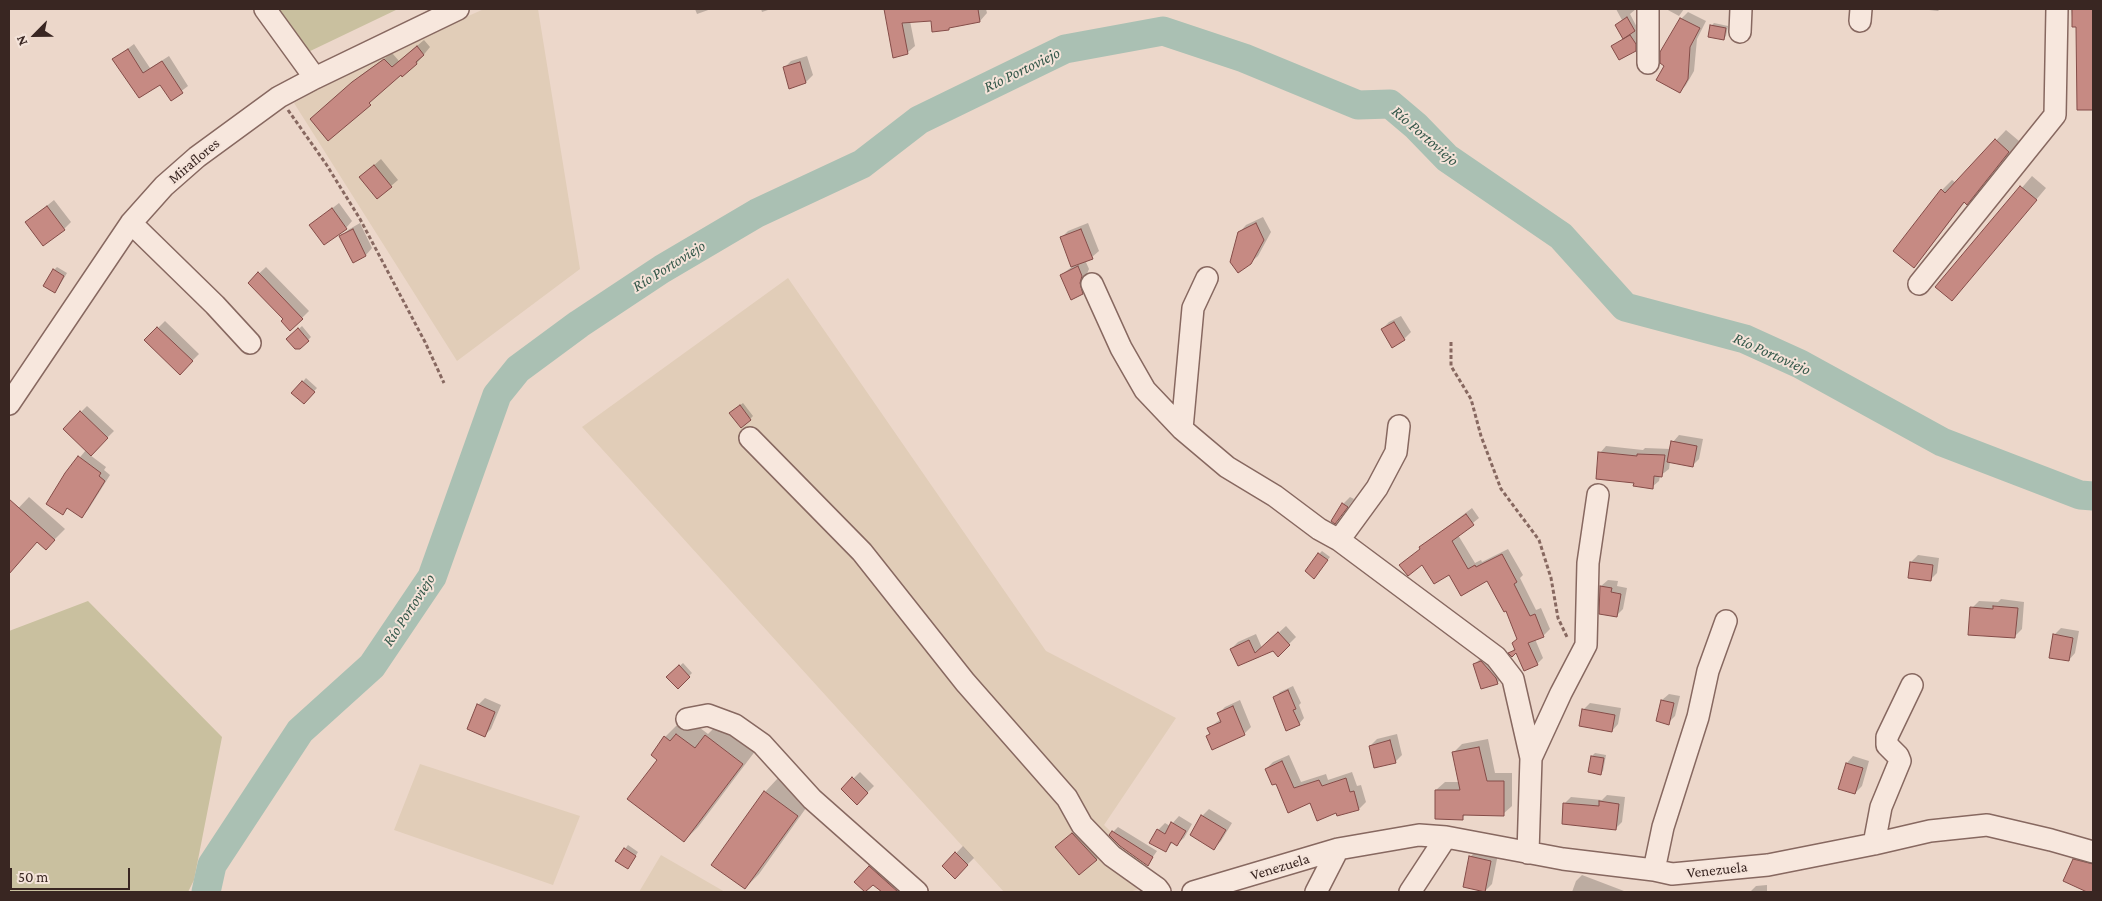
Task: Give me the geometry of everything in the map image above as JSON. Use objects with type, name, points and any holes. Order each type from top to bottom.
[{"type":"street","points":[[265,9],[315,78]]},
{"type":"street","name":"Miraflores","points":[[9,404],[131,223],[164,186],[197,157],[279,97],[458,9]]},
{"type":"street","points":[[1648,9],[1648,63]]},
{"type":"street","points":[[1740,32],[1741,9]]},
{"type":"street","points":[[1920,284],[2055,116],[2057,9]]},
{"type":"street","points":[[131,223],[215,305],[250,343]]},
{"type":"street","points":[[1182,429],[1193,308],[1207,278]]},
{"type":"street","points":[[1092,284],[1121,348],[1145,390],[1182,429],[1227,467],[1275,496],[1319,529],[1339,540],[1496,657],[1513,679],[1531,758],[1528,853]]},
{"type":"street","points":[[1339,540],[1377,488],[1396,452],[1399,426]]},
{"type":"street","points":[[750,438],[862,552],[965,682],[1066,798],[1082,825],[1112,856],[1160,892]]},
{"type":"street","points":[[1531,758],[1586,645],[1588,563],[1598,496]]},
{"type":"street","points":[[1654,870],[1663,827],[1698,717],[1708,671],[1726,621]]},
{"type":"street","points":[[1874,844],[1882,807],[1900,761],[1898,756],[1887,745],[1887,737],[1912,685]]},
{"type":"street","points":[[687,718],[708,715],[735,725],[762,744],[812,799],[918,892]]},
{"type":"street","name":"Venezuela","points":[[1193,892],[1338,849],[1419,835],[1446,837],[1563,859],[1654,870],[1672,874],[1768,865],[1930,831],[1987,825],[2093,852]]},
{"type":"street","points":[[1410,892],[1446,837]]},
{"type":"street","name":"Venezuela","points":[[1316,892],[1338,849]]},
{"type":"path","points":[[279,97],[326,164],[360,219],[425,342],[444,383]]},
{"type":"path","points":[[1451,342],[1451,366],[1471,399],[1481,436],[1501,489],[1539,540],[1551,578],[1558,618],[1570,644],[1586,645]]},
{"type":"shaded area","points":[[274,9],[398,9],[304,54]]},
{"type":"shaded area","points":[[484,9],[538,9],[580,269],[457,361],[294,103],[354,67]]},
{"type":"shaded area","points":[[788,278],[1046,651],[1176,718],[1104,825],[1161,881],[1130,892],[1004,892],[582,427]]},
{"type":"shaded area","points":[[88,601],[222,737],[194,880],[188,892],[9,892],[9,631]]},
{"type":"shaded area","points":[[420,764],[580,816],[553,885],[394,830]]},
{"type":"shaded area","points":[[661,855],[725,892],[639,892]]},
{"type":"building","points":[[884,9],[978,9],[980,22],[949,28],[949,30],[932,32],[931,21],[902,23],[908,54],[893,58]]},
{"type":"building","points":[[2072,9],[2093,9],[2093,110],[2077,110],[2076,27],[2072,27]]},
{"type":"building","points":[[1627,17],[1635,31],[1623,39],[1615,25]]},
{"type":"building","points":[[1680,18],[1700,28],[1690,47],[1688,79],[1680,93],[1656,80],[1664,66],[1660,63],[1660,52]]},
{"type":"building","points":[[1710,25],[1726,28],[1724,40],[1708,37]]},
{"type":"building","points":[[1630,35],[1636,44],[1636,51],[1619,60],[1611,46]]},
{"type":"building","points":[[417,46],[424,55],[416,62],[417,64],[402,77],[401,75],[369,103],[371,105],[328,141],[310,119],[352,82],[384,59],[392,67]]},
{"type":"building","points":[[128,49],[143,73],[162,61],[183,93],[171,101],[160,85],[139,98],[112,59]]},
{"type":"building","points":[[800,62],[806,83],[789,89],[783,67]]},
{"type":"building","points":[[1995,139],[2009,152],[1967,205],[1964,202],[1914,268],[1893,251],[1941,189],[1945,193]]},
{"type":"building","points":[[374,165],[392,187],[377,199],[359,177]]},
{"type":"building","points":[[2020,186],[2037,200],[1952,301],[1935,287]]},
{"type":"building","points":[[47,206],[65,230],[43,246],[25,222]]},
{"type":"building","points":[[332,208],[347,229],[324,245],[309,225]]},
{"type":"building","points":[[1256,223],[1264,240],[1251,264],[1238,273],[1230,262],[1238,232]]},
{"type":"building","points":[[353,229],[366,256],[353,263],[339,236]]},
{"type":"building","points":[[1081,229],[1093,259],[1071,267],[1060,237]]},
{"type":"building","points":[[1078,266],[1082,276],[1080,283],[1083,294],[1071,300],[1060,275]]},
{"type":"building","points":[[53,269],[64,276],[55,293],[43,286]]},
{"type":"building","points":[[258,272],[303,319],[290,331],[281,321],[283,319],[248,283]]},
{"type":"building","points":[[1394,322],[1405,340],[1392,348],[1381,329]]},
{"type":"building","points":[[157,327],[193,361],[180,375],[144,340]]},
{"type":"building","points":[[298,328],[309,341],[300,349],[295,349],[286,339]]},
{"type":"building","points":[[302,381],[315,392],[304,404],[291,393]]},
{"type":"building","points":[[740,405],[751,420],[741,428],[729,413]]},
{"type":"building","points":[[80,411],[108,438],[91,456],[63,429]]},
{"type":"building","points":[[1671,441],[1697,446],[1693,467],[1667,462]]},
{"type":"building","points":[[1598,452],[1637,456],[1637,454],[1665,455],[1662,477],[1654,476],[1653,489],[1633,486],[1634,483],[1596,479]]},
{"type":"building","points":[[78,456],[101,473],[99,476],[105,481],[82,518],[67,508],[63,515],[46,504]]},
{"type":"building","points":[[9,499],[55,540],[46,550],[37,542],[9,574]]},
{"type":"building","points":[[1342,503],[1348,507],[1335,524],[1331,521]]},
{"type":"building","points":[[1466,514],[1474,525],[1452,541],[1468,569],[1502,554],[1517,582],[1514,584],[1530,616],[1535,614],[1544,637],[1528,643],[1538,665],[1524,671],[1516,653],[1512,657],[1508,653],[1515,650],[1512,643],[1517,639],[1506,611],[1504,612],[1487,581],[1461,596],[1449,575],[1434,584],[1422,565],[1408,576],[1399,565],[1420,549],[1419,547]]},
{"type":"building","points":[[1318,553],[1328,560],[1314,579],[1305,571]]},
{"type":"building","points":[[1910,562],[1933,565],[1931,581],[1908,578]]},
{"type":"building","points":[[1600,586],[1612,588],[1611,592],[1621,594],[1617,617],[1599,614]]},
{"type":"building","points":[[1993,606],[2018,608],[2015,638],[1968,635],[1970,607],[1993,609]]},
{"type":"building","points":[[1278,632],[1290,645],[1278,657],[1273,651],[1238,666],[1230,649],[1249,640],[1255,653]]},
{"type":"building","points":[[2053,634],[2073,638],[2069,661],[2049,658]]},
{"type":"building","points":[[1481,661],[1496,678],[1498,684],[1481,689],[1473,664]]},
{"type":"building","points":[[679,665],[690,677],[678,689],[666,677]]},
{"type":"building","points":[[1288,690],[1296,709],[1293,710],[1300,725],[1286,731],[1273,697]]},
{"type":"building","points":[[1661,700],[1674,703],[1669,725],[1656,721]]},
{"type":"building","points":[[477,704],[495,712],[485,737],[467,729]]},
{"type":"building","points":[[1233,706],[1245,735],[1212,750],[1206,736],[1210,734],[1207,728],[1221,722],[1217,713]]},
{"type":"building","points":[[1582,709],[1615,715],[1612,732],[1579,726]]},
{"type":"building","points":[[676,734],[695,748],[705,735],[743,764],[684,842],[627,799],[657,760],[651,755],[664,736],[670,741]]},
{"type":"building","points":[[1390,740],[1396,763],[1374,768],[1369,746]]},
{"type":"building","points":[[1479,747],[1487,781],[1504,781],[1504,816],[1463,815],[1463,820],[1435,819],[1435,790],[1460,790],[1452,752]]},
{"type":"building","points":[[1591,756],[1604,758],[1601,775],[1588,772]]},
{"type":"building","points":[[1282,761],[1294,788],[1319,780],[1322,786],[1346,778],[1350,792],[1354,791],[1359,810],[1337,816],[1336,813],[1317,821],[1310,803],[1288,813],[1276,784],[1272,785],[1265,769]]},
{"type":"building","points":[[1846,763],[1863,768],[1855,794],[1838,789]]},
{"type":"building","points":[[852,777],[868,793],[857,805],[841,789]]},
{"type":"building","points":[[764,791],[798,816],[745,889],[711,865]]},
{"type":"building","points":[[1599,801],[1619,804],[1616,830],[1562,824],[1563,803],[1599,806]]},
{"type":"building","points":[[1201,815],[1226,830],[1214,850],[1190,835]]},
{"type":"building","points":[[1171,822],[1186,831],[1177,846],[1171,842],[1166,852],[1149,843],[1157,829],[1165,834]]},
{"type":"building","points":[[1112,831],[1153,857],[1148,866],[1120,846],[1109,835]]},
{"type":"building","points":[[1072,833],[1097,860],[1079,875],[1055,847]]},
{"type":"building","points":[[624,848],[636,856],[628,869],[615,861]]},
{"type":"building","points":[[955,852],[968,865],[955,879],[942,866]]},
{"type":"building","points":[[1469,856],[1491,861],[1485,892],[1463,887]]},
{"type":"building","points":[[2073,859],[2093,864],[2093,892],[2087,892],[2063,881]]},
{"type":"building","points":[[869,866],[898,892],[882,892],[873,885],[865,892],[854,882]]},
{"type":"waterway","name":"Río Portoviejo","points":[[206,892],[212,865],[300,731],[372,666],[432,577],[497,395],[518,369],[579,324],[662,269],[757,213],[862,164],[919,120],[1065,49],[1163,31],[1244,58],[1358,105],[1390,104],[1416,126],[1447,158],[1561,236],[1625,307],[1745,339],[1800,364],[1942,442],[2080,495],[2093,496]]}]
